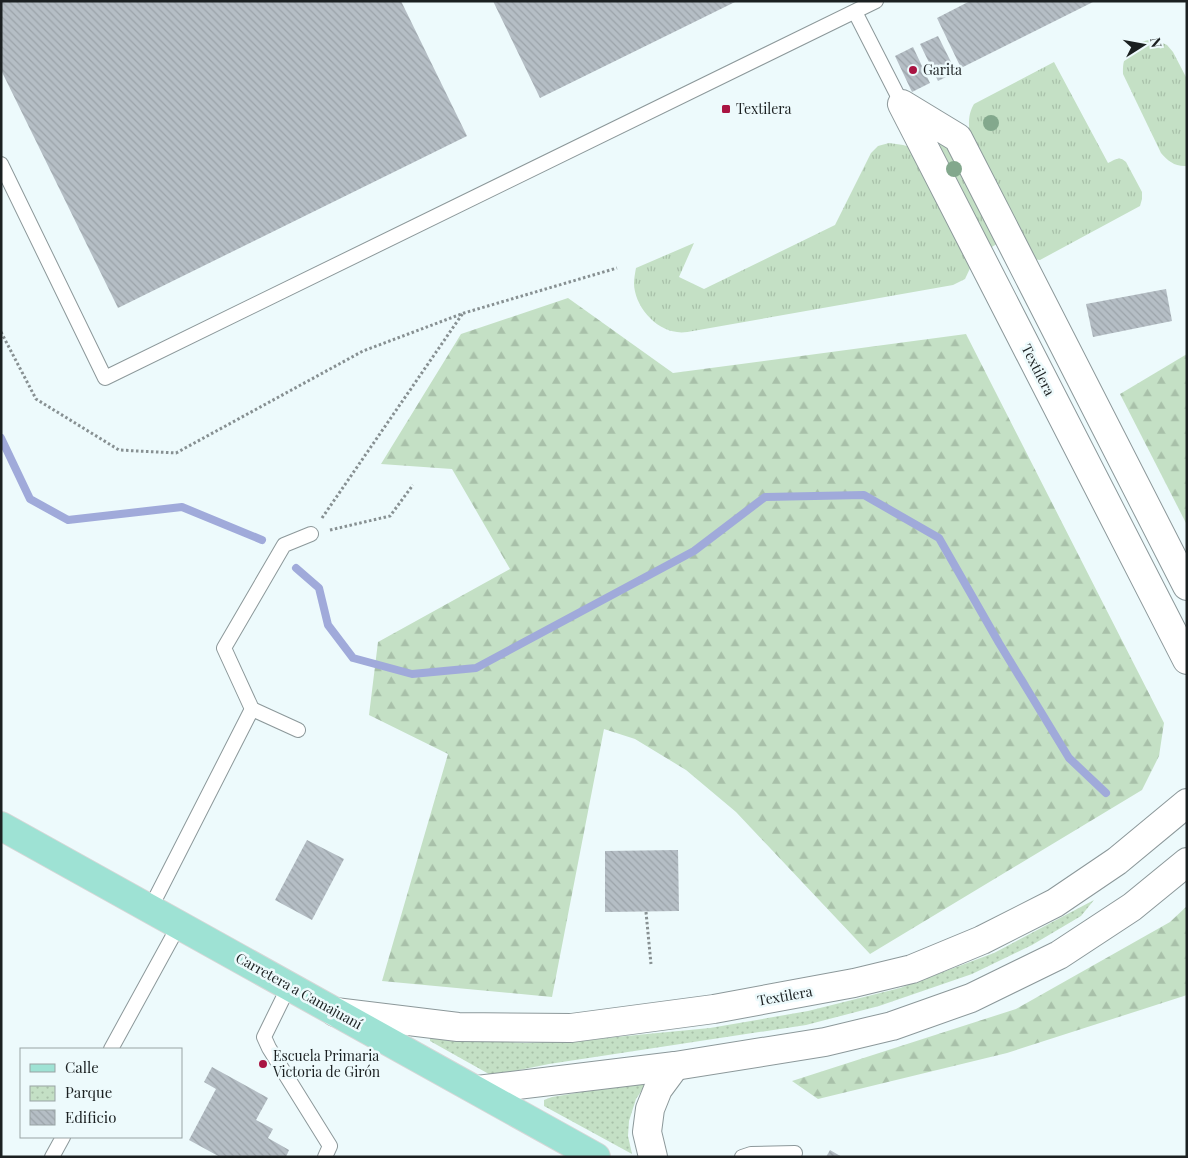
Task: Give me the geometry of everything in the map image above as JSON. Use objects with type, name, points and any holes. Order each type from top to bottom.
[{"type":"main road","name":"Carretera a Camajuaní","points":[[1,826],[596,1157]]},
{"type":"street","points":[[902,104],[958,138],[1187,586]]},
{"type":"street","name":"Textilera","points":[[902,104],[1187,660]]},
{"type":"street","name":"Textilera","points":[[335,1012],[458,1027],[571,1028],[714,1009],[854,984],[912,968],[982,940],[1055,903],[1117,861],[1187,803]]},
{"type":"street","points":[[477,1090],[675,1066],[825,1042],[892,1026],[971,998],[1059,955],[1132,907],[1187,862]]},
{"type":"street","points":[[653,1157],[647,1132],[650,1109],[658,1089],[675,1066]]},
{"type":"lane","points":[[1,164],[105,378],[876,1]]},
{"type":"lane","points":[[855,12],[902,104]]},
{"type":"lane","points":[[298,730],[252,709],[224,648],[284,546],[311,534]]},
{"type":"lane","points":[[150,909],[252,709]]},
{"type":"lane","points":[[112,1048],[179,925]]},
{"type":"lane","points":[[289,986],[264,1037],[330,1146],[325,1157]]},
{"type":"lane","points":[[52,1157],[62,1138]]},
{"type":"lane","points":[[742,1157],[750,1154],[795,1153],[793,1157]]},
{"type":"path","points":[[1,332],[36,399],[118,450],[176,453],[363,351],[464,313],[616,268]]},
{"type":"path","points":[[311,534],[464,313]]},
{"type":"path","points":[[311,534],[390,516],[413,485]]},
{"type":"path","points":[[646,912],[651,964]]},
{"type":"green space","points":[[1149,40],[1167,45],[1173,52],[1187,79],[1187,166],[1179,166],[1172,163],[1161,153],[1123,74],[1124,61],[1128,51],[1137,44]]},
{"type":"green space","points":[[1054,62],[1108,163],[1119,158],[1126,162],[1142,192],[1142,199],[1140,206],[1040,260],[1032,259],[970,139],[969,121],[974,104]]},
{"type":"green space","points":[[944,142],[997,244],[990,248],[938,146]]},
{"type":"green space","points":[[889,143],[914,148],[973,262],[965,279],[953,285],[685,332],[661,327],[642,308],[635,291],[636,268],[694,243],[679,277],[704,289],[835,225],[871,153],[878,146]]},
{"type":"green space","points":[[568,298],[673,373],[966,334],[1164,723],[1159,756],[1142,790],[870,954],[736,812],[686,770],[635,739],[604,729],[552,997],[382,981],[448,754],[369,715],[378,642],[510,569],[452,469],[381,464],[461,334]]},
{"type":"green space","points":[[1187,354],[1187,525],[1120,394]]},
{"type":"green space","points":[[1094,900],[1081,916],[1032,945],[972,974],[879,1006],[806,1025],[549,1064],[519,1070],[496,1078],[430,1041],[430,1036],[526,1043],[584,1040],[710,1028],[808,1011],[900,988],[994,953]]},
{"type":"green space","points":[[1187,906],[1187,995],[1007,1053],[818,1099],[792,1081],[1016,1009],[1170,922]]},
{"type":"green space","points":[[648,1081],[636,1099],[629,1121],[628,1136],[632,1154],[544,1106],[544,1100],[552,1097]]},
{"type":"building","points":[[1,1],[401,1],[467,136],[118,308],[1,70]]},
{"type":"building","points":[[493,1],[737,1],[540,98]]},
{"type":"building","points":[[970,1],[1095,1],[961,68],[937,18]]},
{"type":"building","points":[[938,36],[956,72],[938,81],[920,44]]},
{"type":"building","name":"Garita","points":[[913,47],[930,83],[912,92],[895,56]]},
{"type":"building","points":[[1166,289],[1172,321],[1093,337],[1086,304]]},
{"type":"building","points":[[307,840],[344,859],[312,920],[275,900]]},
{"type":"building","points":[[678,850],[679,911],[605,912],[605,851]]},
{"type":"building","points":[[212,1067],[268,1098],[256,1120],[273,1129],[268,1138],[289,1150],[286,1157],[220,1157],[189,1140],[216,1089],[204,1082]]},
{"type":"building","points":[[830,1150],[842,1157],[826,1157]]},
{"type":"waterway","points":[[1,438],[30,499],[68,520],[182,507],[262,540]]},
{"type":"waterway","points":[[296,568],[319,588],[328,625],[353,658],[412,674],[476,668],[694,551],[765,497],[864,495],[939,538],[999,643],[1069,758],[1106,793]]},
{"type":"place","name":"Garita","points":[[913,70]]},
{"type":"place","name":"Textilera","points":[[726,109]]},
{"type":"place","name":"Escuela Primaria Victoria de Girón","points":[[263,1064]]}]
